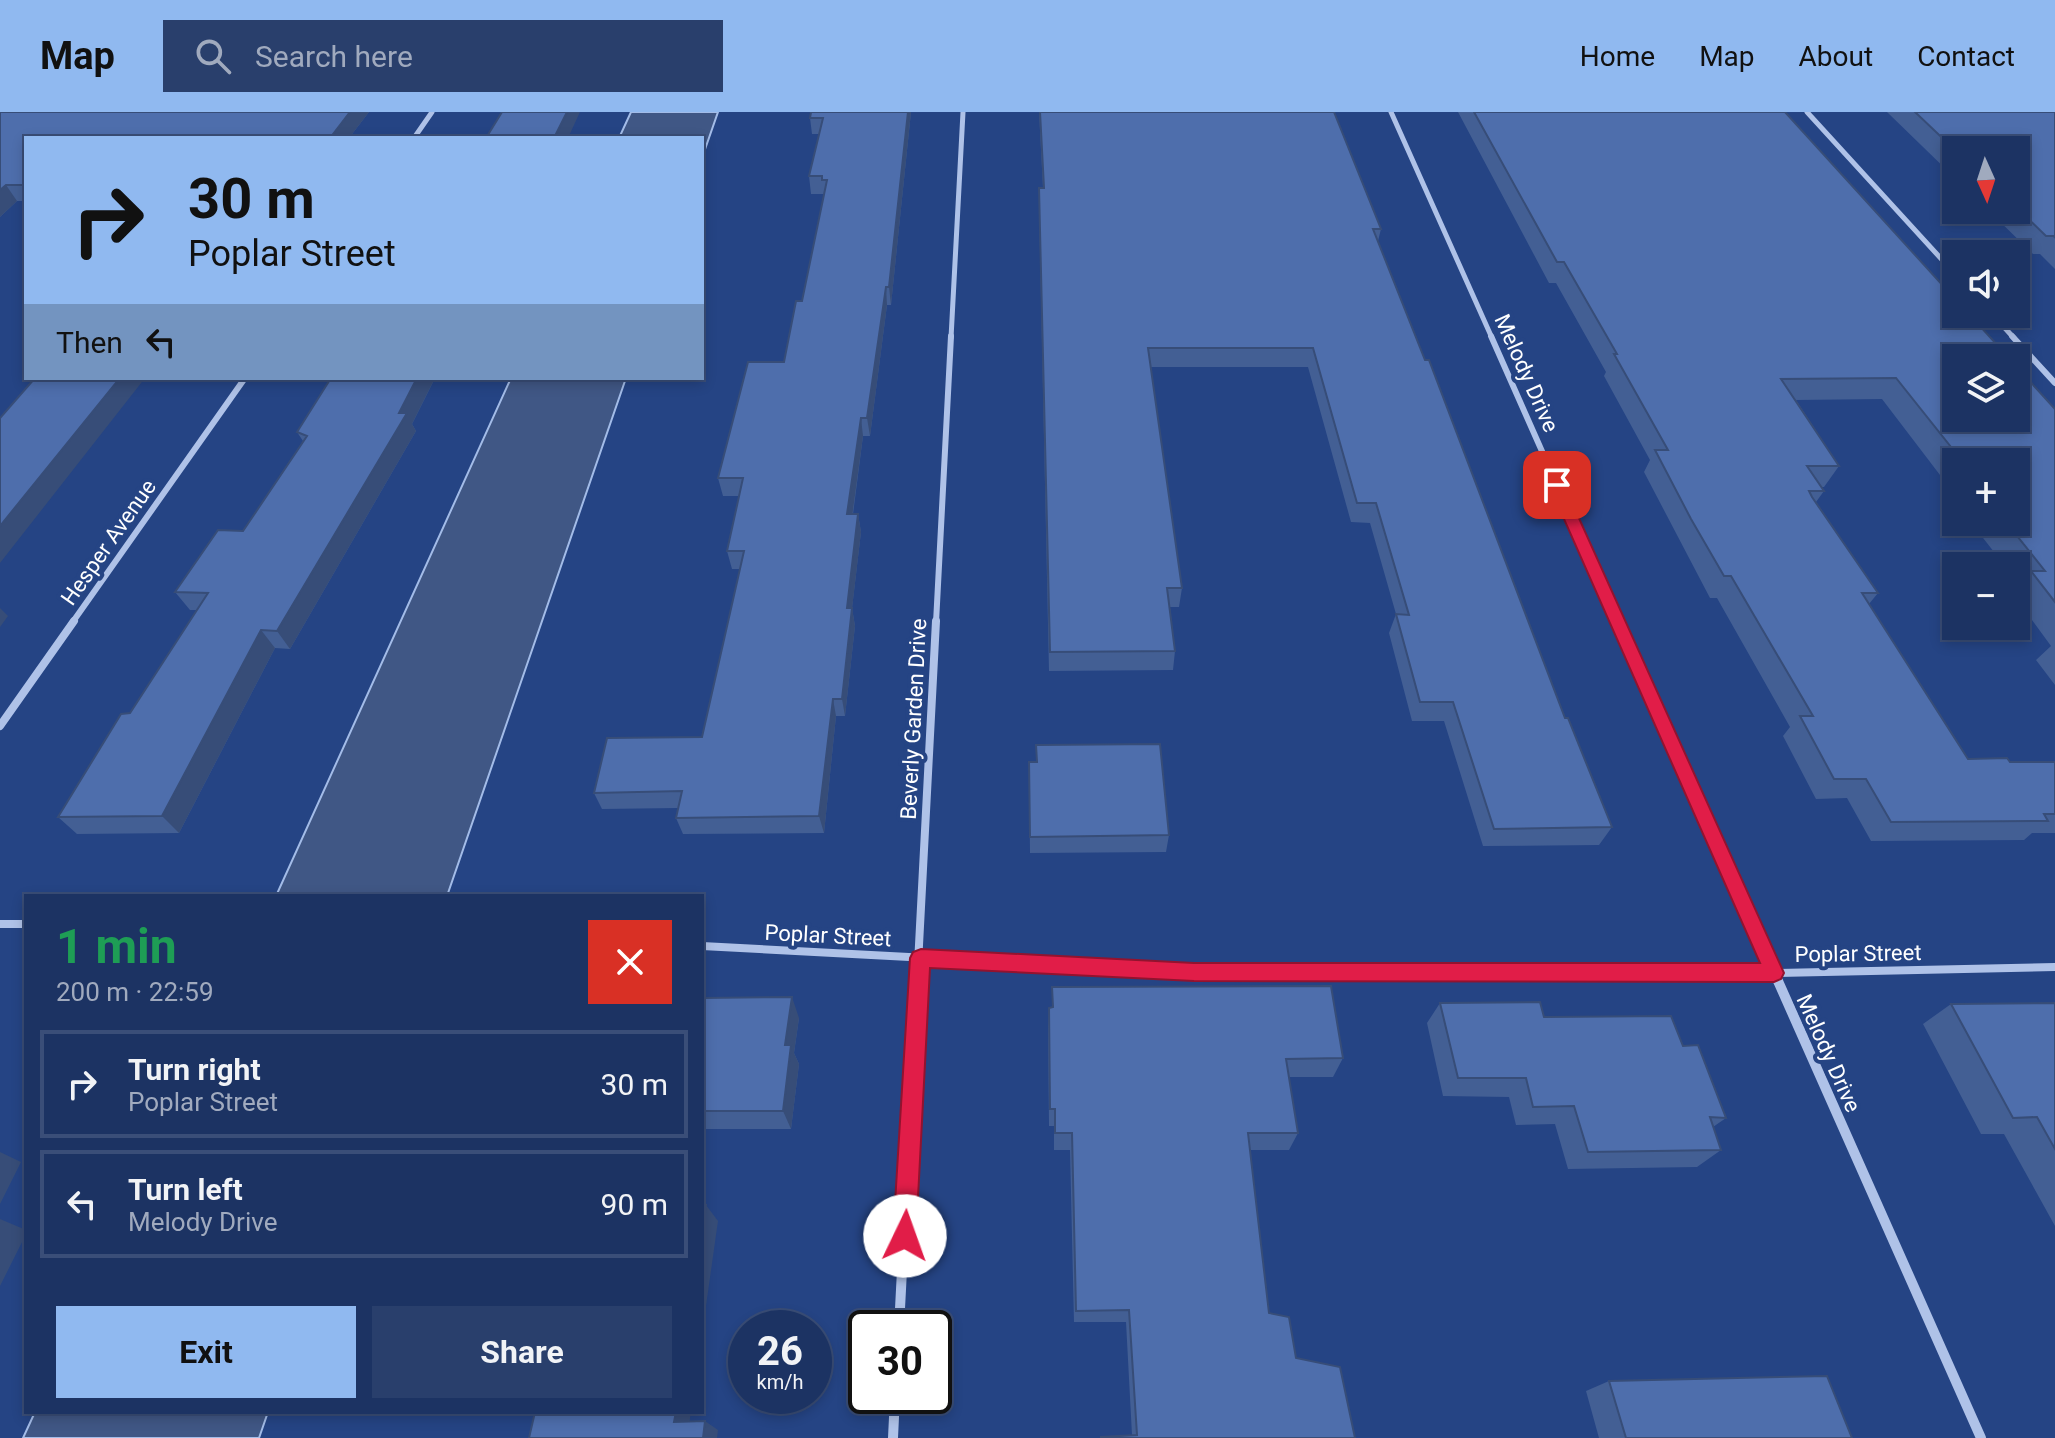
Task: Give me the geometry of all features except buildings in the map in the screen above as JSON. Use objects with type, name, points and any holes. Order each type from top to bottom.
[{"type":"street","points":[[415,136],[432,112]]},
{"type":"street","name":"Beverly Garden Drive","points":[[900,1310],[921,958],[963,112]]},
{"type":"street","name":"Melody Drive","points":[[1391,112],[1981,1438]]},
{"type":"street","points":[[1807,112],[1942,260]]},
{"type":"street","points":[[2005,328],[2055,383]]},
{"type":"street","name":"Hesper Avenue","points":[[0,726],[244,380]]},
{"type":"street","points":[[0,924],[24,924]]},
{"type":"street","name":"Poplar Street","points":[[704,946],[1194,972],[1774,973],[2055,967]]},
{"type":"street","points":[[893,1438],[894,1414]]},
{"type":"water","points":[[631,112],[718,112],[704,152],[704,136],[620,136]]},
{"type":"water","points":[[510,380],[625,380],[448,894],[277,894]]},
{"type":"water","points":[[34,1414],[267,1414],[259,1438],[23,1438]]},
{"type":"route","points":[[905,1236],[921,958],[1194,972],[1774,973],[1557,485]]}]
